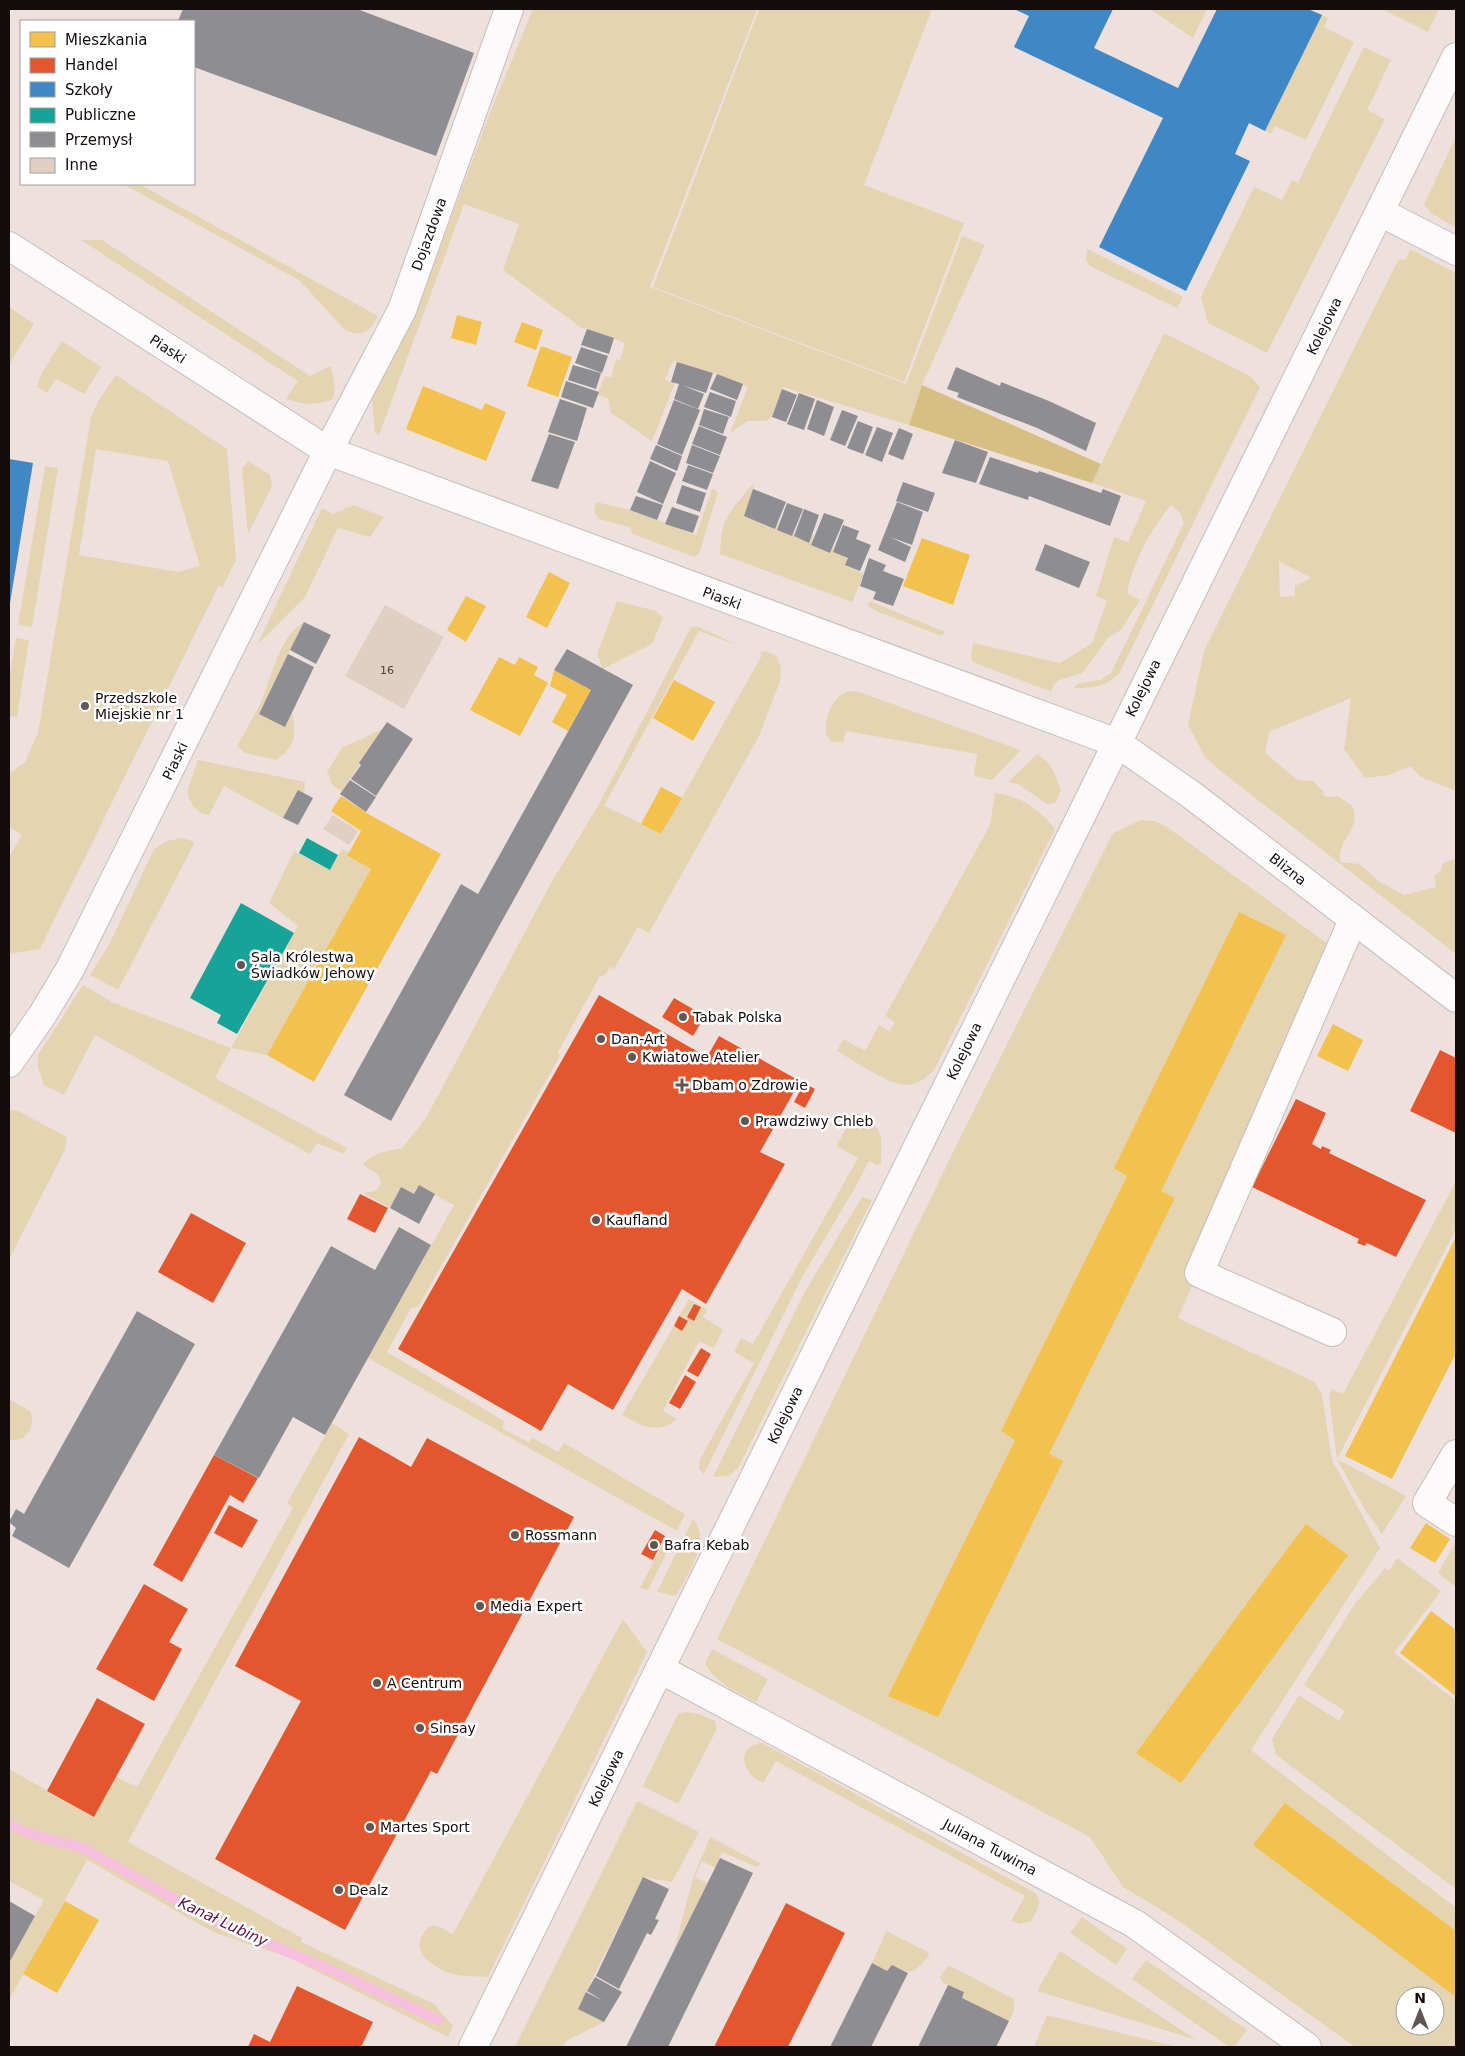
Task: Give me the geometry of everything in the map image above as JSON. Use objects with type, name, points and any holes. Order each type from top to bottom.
[{"type":"street","name":"Dojazdowa","points":[[328,451],[402,310],[510,9]]},
{"type":"street","name":"Kolejowa","points":[[473,2047],[1456,57]]},
{"type":"street","points":[[1380,212],[1456,251]]},
{"type":"street","name":"Piaski","points":[[9,246],[328,451],[1117,743]]},
{"type":"street","name":"Piaski","points":[[9,1063],[43,1014],[74,961],[328,451]]},
{"type":"street","name":"Blizna","points":[[1117,743],[1193,796],[1456,998]]},
{"type":"street","points":[[1332,1332],[1198,1273],[1353,920]]},
{"type":"street","points":[[1456,1454],[1427,1503],[1456,1522]]},
{"type":"street","name":"Juliana Tuwima","points":[[660,1669],[1135,1924],[1307,2047]]},
{"type":"shaded area","points":[[533,9],[757,9],[650,287],[906,384],[962,236],[985,245],[922,385],[909,425],[783,387],[772,417],[766,421],[747,421],[730,433],[748,387],[717,374],[673,361],[665,380],[675,383],[652,441],[611,413],[608,398],[597,395],[605,376],[611,378],[616,359],[620,360],[625,343],[587,329],[590,327],[583,329],[503,270],[519,224],[464,204],[379,435],[375,433],[372,400],[419,305],[488,118]]},
{"type":"shaded area","points":[[759,9],[932,9],[864,185],[964,223],[904,382],[653,287]]},
{"type":"shaded area","points":[[1150,9],[1207,9],[1193,38]]},
{"type":"shaded area","points":[[1382,9],[1439,9],[1428,32]]},
{"type":"shaded area","points":[[1322,15],[1328,18],[1324,27],[1354,42],[1306,140],[1275,126],[1271,134],[1265,131]]},
{"type":"shaded area","points":[[1364,47],[1391,60],[1367,110],[1385,119],[1267,353],[1208,323],[1201,297],[1254,187],[1282,200],[1292,180],[1298,183]]},
{"type":"shaded area","points":[[1456,137],[1456,228],[1430,212],[1424,204]]},
{"type":"shaded area","points":[[125,185],[141,185],[378,316],[369,329],[361,333],[346,331],[299,280]]},
{"type":"shaded area","points":[[81,240],[102,240],[310,376],[331,366],[335,388],[333,399],[310,404],[286,399],[298,381]]},
{"type":"shaded area","points":[[1087,249],[1183,297],[1177,308],[1090,266],[1086,260]]},
{"type":"shaded area","points":[[1410,249],[1456,273],[1456,791],[1421,777],[1410,766],[1390,775],[1365,778],[1344,749],[1351,698],[1269,732],[1265,753],[1298,780],[1313,781],[1324,792],[1323,795],[1327,797],[1338,796],[1352,806],[1355,814],[1354,821],[1342,846],[1340,862],[1359,864],[1380,882],[1404,895],[1436,887],[1434,876],[1440,872],[1443,863],[1456,858],[1456,954],[1222,772],[1205,757],[1188,725],[1204,651],[1398,260],[1406,259]],"holes":[[[1279,561],[1311,578],[1295,586],[1295,596],[1280,597]]]},
{"type":"shaded area","points":[[9,307],[34,324],[9,365]]},
{"type":"shaded area","points":[[1164,333],[1250,376],[1260,387],[1119,674],[1098,686],[1074,688],[1077,684],[1100,680],[1111,673],[1184,523],[1180,513],[1171,505],[1150,535],[1138,558],[1130,581],[1127,593],[1140,600],[1121,630],[1109,637],[1082,673],[1060,680],[1054,684],[1051,692],[973,662],[971,657],[973,643],[1060,663],[1092,643],[1107,601],[1096,596],[1114,537],[1128,542],[1146,501],[1092,483]]},
{"type":"shaded area","points":[[62,341],[101,367],[84,394],[56,379],[47,393],[37,387],[41,374]]},
{"type":"shaded area","points":[[116,375],[227,449],[236,560],[222,588],[219,585],[40,949],[9,954],[9,857],[22,835],[9,827],[9,774],[25,762],[38,733],[91,417],[99,400]],"holes":[[[96,449],[168,461],[200,566],[178,572],[79,555]]]},
{"type":"shaded area","points":[[922,385],[1101,464],[1092,483],[909,425]]},
{"type":"shaded area","points":[[248,461],[270,475],[272,486],[248,534],[242,469]]},
{"type":"shaded area","points":[[45,466],[58,468],[32,627],[18,625]]},
{"type":"shaded area","points":[[755,484],[744,516],[760,522],[779,523],[777,530],[792,535],[796,531],[794,536],[808,542],[812,534],[814,535],[811,545],[830,553],[836,543],[833,552],[848,558],[846,565],[864,574],[852,602],[720,554],[723,529],[727,517],[746,491]]},
{"type":"shaded area","points":[[712,489],[718,492],[699,554],[694,557],[633,534],[630,527],[599,519],[594,512],[596,502],[630,510],[696,535]]},
{"type":"shaded area","points":[[354,505],[384,517],[370,537],[338,528],[305,597],[257,645],[322,508],[333,514]]},
{"type":"shaded area","points":[[873,599],[872,602],[945,632],[942,636],[878,612],[867,605]]},
{"type":"shaded area","points":[[617,601],[656,611],[663,618],[652,644],[603,669],[597,654]]},
{"type":"shaded area","points":[[304,622],[259,713],[285,727],[292,713],[294,734],[291,745],[276,760],[245,753],[237,746],[260,704],[282,648],[288,637]]},
{"type":"shaded area","points":[[697,626],[739,646],[699,631],[604,806],[662,833],[762,655],[758,653],[765,651],[776,656],[781,667],[780,681],[759,736],[649,933],[638,927],[614,969],[610,967],[605,975],[600,976],[558,1052],[560,1056],[418,1307],[411,1308],[387,1352],[504,1421],[503,1429],[528,1442],[533,1438],[558,1452],[564,1443],[685,1514],[677,1531],[368,1358],[454,1205],[419,1186],[414,1194],[401,1187],[390,1208],[363,1193],[375,1191],[381,1184],[379,1175],[363,1165],[371,1157],[386,1151],[402,1148],[426,1118],[551,883],[598,806],[691,627]]},
{"type":"shaded area","points":[[16,638],[29,640],[17,717],[9,716],[9,679]]},
{"type":"shaded area","points":[[849,691],[859,692],[1021,750],[992,780],[974,776],[977,754],[846,731],[843,742],[832,742],[826,734],[830,708],[838,698]]},
{"type":"shaded area","points":[[383,729],[342,791],[333,786],[327,772],[342,748]]},
{"type":"shaded area","points":[[1037,754],[1050,765],[1061,790],[1055,803],[1047,804],[1018,784],[1008,782]]},
{"type":"shaded area","points":[[198,760],[305,782],[304,794],[298,791],[283,818],[224,786],[209,815],[204,814],[194,807],[187,792]]},
{"type":"shaded area","points":[[995,793],[1021,800],[1043,815],[1055,829],[934,1070],[928,1076],[915,1083],[907,1085],[891,1081],[837,1051],[843,1039],[865,1051],[879,1025],[890,1031],[895,1022],[885,1016],[990,825]]},
{"type":"shaded area","points":[[1141,820],[1154,821],[1167,827],[1339,952],[1178,1318],[1315,1382],[1322,1395],[1332,1460],[1380,1548],[1251,1750],[1456,1908],[1456,2047],[1355,2047],[1176,1919],[1123,1887],[1090,1837],[717,1639],[958,1142],[1113,833]]},
{"type":"shaded area","points":[[182,838],[195,842],[118,990],[90,975],[109,945],[154,849],[167,841]]},
{"type":"shaded area","points":[[342,849],[349,852],[347,857],[371,869],[267,1055],[231,1048],[298,926],[269,903],[294,851],[330,870]]},
{"type":"shaded area","points":[[83,985],[112,1002],[231,1048],[215,1078],[347,1148],[344,1154],[317,1143],[310,1154],[95,1035],[64,1095],[44,1085],[38,1068],[38,1055]]},
{"type":"shaded area","points":[[9,1110],[18,1111],[67,1137],[65,1150],[9,1259]]},
{"type":"shaded area","points":[[855,1112],[871,1122],[879,1131],[881,1137],[881,1163],[877,1165],[869,1161],[802,1277],[704,1474],[699,1469],[700,1459],[754,1363],[734,1352],[741,1338],[753,1344],[858,1158],[836,1146]]},
{"type":"shaded area","points":[[1456,1181],[1456,1229],[1337,1459],[1329,1396],[1332,1389],[1343,1394]]},
{"type":"shaded area","points":[[862,1197],[872,1200],[738,1468],[729,1476],[713,1477],[804,1293]]},
{"type":"shaded area","points":[[689,1299],[708,1310],[703,1317],[723,1330],[714,1348],[699,1341],[663,1411],[677,1419],[663,1427],[656,1428],[643,1425],[622,1415],[674,1326],[683,1331],[688,1321],[679,1316]]},
{"type":"shaded area","points":[[9,1399],[31,1412],[32,1423],[28,1433],[20,1439],[9,1440]]},
{"type":"shaded area","points":[[332,1423],[349,1434],[128,1842],[302,1938],[301,1942],[434,2004],[453,2026],[448,2037],[290,1958],[213,1932],[87,1860],[9,2000],[9,1963],[44,1900],[9,1881],[9,1769],[94,1817],[116,1777],[137,1787],[293,1508],[287,1503]]},
{"type":"shaded area","points":[[1337,1459],[1406,1496],[1382,1534],[1364,1508]]},
{"type":"shaded area","points":[[693,1519],[700,1537],[696,1558],[676,1596],[657,1592]]},
{"type":"shaded area","points":[[667,1536],[673,1540],[648,1590],[640,1588]]},
{"type":"shaded area","points":[[1456,1542],[1456,1587],[1438,1573]]},
{"type":"shaded area","points":[[1397,1558],[1441,1591],[1394,1653],[1456,1701],[1456,1889],[1276,1755],[1272,1739],[1299,1695],[1339,1721],[1345,1711],[1304,1685],[1354,1605],[1385,1568],[1389,1571]]},
{"type":"shaded area","points":[[623,1619],[647,1652],[488,1977],[457,1975],[439,1968],[422,1954],[420,1941],[423,1934],[428,1928],[433,1926],[440,1927],[453,1934]]},
{"type":"shaded area","points":[[712,1649],[768,1679],[756,1702],[721,1682],[710,1671],[705,1664]]},
{"type":"shaded area","points":[[686,1712],[699,1714],[715,1721],[717,1729],[678,1804],[643,1786],[678,1714]]},
{"type":"shaded area","points":[[763,1743],[1035,1893],[1038,1896],[1039,1903],[1031,1921],[1020,1924],[1011,1921],[1025,1896],[776,1761],[763,1783],[756,1779],[746,1767],[744,1761],[745,1754],[754,1745]]},
{"type":"shaded area","points":[[637,1801],[699,1832],[672,1882],[643,1877],[578,2008],[604,2022],[566,2041],[562,2047],[515,2047]]},
{"type":"shaded area","points":[[710,1837],[760,1863],[757,1867],[722,1852],[715,1868],[702,1861],[695,1877],[707,1883],[674,1950],[693,1878]]},
{"type":"shaded area","points":[[1082,1917],[1127,1949],[1116,1965],[1070,1933]]},
{"type":"shaded area","points":[[886,1931],[928,1952],[929,1956],[913,1971],[905,1971],[892,1965],[887,1971],[872,1963]]},
{"type":"shaded area","points":[[1060,1951],[1197,2040],[1037,1991]]},
{"type":"shaded area","points":[[1146,1960],[1247,2030],[1234,2047],[1229,2047],[1132,1979]]},
{"type":"shaded area","points":[[948,1965],[1014,1999],[1014,2011],[1009,2021],[962,1998],[964,1992],[942,1982],[940,1977]]},
{"type":"shaded area","points":[[1047,2015],[1178,2047],[1034,2047]]},
{"type":"building: Mieszkania","points":[[457,315],[482,322],[476,345],[451,338]]},
{"type":"building: Mieszkania","points":[[522,322],[543,330],[536,350],[514,342]]},
{"type":"building: Mieszkania","points":[[541,346],[572,357],[558,397],[527,386]]},
{"type":"building: Mieszkania","points":[[423,386],[482,410],[485,403],[506,412],[486,461],[406,429]]},
{"type":"building: Mieszkania","points":[[922,538],[970,555],[953,605],[903,586]]},
{"type":"building: Mieszkania","points":[[549,572],[570,583],[547,628],[526,617]]},
{"type":"building: Mieszkania","points":[[466,596],[486,606],[466,642],[447,630]]},
{"type":"building: Mieszkania","points":[[499,657],[515,665],[519,657],[538,667],[534,675],[548,683],[520,736],[470,710]]},
{"type":"building: Mieszkania","points":[[554,670],[591,690],[568,731],[552,722],[567,695],[550,686]]},
{"type":"building: Mieszkania","points":[[674,680],[715,702],[693,741],[653,718]]},
{"type":"building: Mieszkania","points":[[661,787],[682,798],[661,834],[641,824]]},
{"type":"building: Mieszkania","points":[[341,796],[370,815],[441,854],[314,1082],[267,1055],[371,869],[347,856],[361,831],[331,811]]},
{"type":"building: Mieszkania","points":[[1239,912],[1286,935],[1161,1191],[1175,1198],[1049,1454],[1063,1461],[938,1717],[888,1696],[1015,1440],[1001,1431],[1127,1176],[1114,1168]]},
{"type":"building: Mieszkania","points":[[1333,1024],[1363,1040],[1348,1071],[1317,1056]]},
{"type":"building: Mieszkania","points":[[1456,1237],[1456,1353],[1392,1479],[1345,1456]]},
{"type":"building: Mieszkania","points":[[1426,1523],[1450,1539],[1435,1563],[1410,1548]]},
{"type":"building: Mieszkania","points":[[1306,1524],[1348,1555],[1181,1783],[1136,1753]]},
{"type":"building: Mieszkania","points":[[1431,1611],[1456,1630],[1456,1696],[1400,1653]]},
{"type":"building: Mieszkania","points":[[1285,1803],[1456,1931],[1456,1997],[1445,1989],[1445,1986],[1441,1986],[1253,1845]]},
{"type":"building: Mieszkania","points":[[65,1901],[99,1920],[57,1993],[23,1974]]},
{"type":"building: Handel","name":"Kaufland","points":[[599,995],[707,1057],[719,1036],[800,1081],[760,1152],[785,1164],[706,1304],[682,1289],[613,1410],[568,1384],[541,1431],[398,1349]]},
{"type":"building: Handel","name":"Tabak Polska","points":[[674,998],[705,1016],[693,1036],[662,1017]]},
{"type":"building: Handel","points":[[1440,1050],[1456,1058],[1456,1133],[1410,1111]]},
{"type":"building: Handel","points":[[804,1083],[815,1089],[805,1108],[794,1102]]},
{"type":"building: Handel","points":[[1296,1099],[1326,1113],[1312,1144],[1321,1149],[1322,1146],[1331,1150],[1329,1153],[1426,1200],[1396,1257],[1367,1243],[1365,1246],[1357,1243],[1359,1239],[1252,1187]]},
{"type":"building: Handel","points":[[360,1194],[388,1208],[375,1233],[347,1219]]},
{"type":"building: Handel","points":[[191,1213],[246,1243],[213,1303],[158,1272]]},
{"type":"building: Handel","points":[[694,1304],[701,1307],[694,1321],[687,1317]]},
{"type":"building: Handel","points":[[679,1316],[688,1321],[682,1331],[674,1326]]},
{"type":"building: Handel","points":[[701,1348],[711,1354],[698,1377],[687,1371]]},
{"type":"building: Handel","points":[[685,1375],[696,1382],[680,1409],[669,1403]]},
{"type":"building: Handel","name":"A Centrum","points":[[359,1437],[411,1467],[427,1438],[574,1517],[437,1774],[431,1771],[345,1930],[215,1859],[301,1701],[235,1666]]},
{"type":"building: Handel","points":[[214,1455],[258,1478],[243,1503],[230,1495],[182,1582],[153,1565]]},
{"type":"building: Handel","points":[[229,1505],[258,1520],[242,1548],[214,1533]]},
{"type":"building: Handel","name":"Bafra Kebab","points":[[655,1530],[665,1536],[653,1560],[641,1554]]},
{"type":"building: Handel","points":[[144,1584],[188,1609],[169,1642],[182,1649],[154,1701],[96,1669]]},
{"type":"building: Handel","points":[[97,1698],[145,1724],[94,1817],[47,1791]]},
{"type":"building: Handel","points":[[786,1903],[845,1933],[788,2047],[714,2047]]},
{"type":"building: Handel","points":[[297,1986],[373,2022],[361,2047],[248,2047],[254,2034],[270,2042]]},
{"type":"building: Szkoły","points":[[1014,9],[1113,9],[1094,48],[1178,88],[1217,9],[1308,9],[1322,15],[1265,131],[1249,123],[1235,154],[1250,161],[1186,291],[1099,247],[1163,118],[1014,47],[1029,16]]},
{"type":"building: Szkoły","points":[[9,459],[33,463],[10,603],[9,603]]},
{"type":"building: Publiczne","points":[[307,838],[338,855],[330,870],[299,853]]},
{"type":"building: Publiczne","name":"Sala Królestwa Świadków Jehowy","points":[[241,903],[294,933],[237,1034],[217,1023],[221,1015],[190,998]]},
{"type":"building: Przemysł","points":[[183,9],[357,9],[474,53],[436,156],[195,67],[195,20],[178,20]]},
{"type":"building: Przemysł","points":[[587,329],[614,338],[609,354],[581,345]]},
{"type":"building: Przemysł","points":[[581,347],[608,356],[602,373],[575,363]]},
{"type":"building: Przemysł","points":[[677,362],[713,373],[706,393],[682,385],[704,394],[698,409],[674,399],[679,384],[671,382]]},
{"type":"building: Przemysł","points":[[573,365],[601,373],[596,389],[568,380]]},
{"type":"building: Przemysł","points":[[956,367],[1000,386],[1001,382],[1049,401],[1096,423],[1086,451],[1037,428],[957,397],[959,393],[947,389]]},
{"type":"building: Przemysł","points":[[717,374],[743,384],[737,400],[710,389]]},
{"type":"building: Przemysł","points":[[566,381],[599,392],[593,408],[561,397]]},
{"type":"building: Przemysł","points":[[782,389],[797,395],[786,422],[772,417]]},
{"type":"building: Przemysł","points":[[710,392],[736,401],[731,417],[704,407]]},
{"type":"building: Przemysł","points":[[799,393],[815,399],[804,430],[787,424]]},
{"type":"building: Przemysł","points":[[560,399],[587,408],[577,441],[548,432]]},
{"type":"building: Przemysł","points":[[674,400],[700,410],[682,455],[657,444]]},
{"type":"building: Przemysł","points":[[817,400],[834,407],[824,436],[807,429]]},
{"type":"building: Przemysł","points":[[704,409],[729,417],[723,434],[699,425]]},
{"type":"building: Przemysł","points":[[842,410],[858,416],[845,446],[830,440]]},
{"type":"building: Przemysł","points":[[858,421],[873,427],[863,454],[847,448]]},
{"type":"building: Przemysł","points":[[699,426],[727,437],[720,455],[692,444]]},
{"type":"building: Przemysł","points":[[877,427],[893,433],[882,462],[865,455]]},
{"type":"building: Przemysł","points":[[899,428],[913,434],[903,460],[888,454]]},
{"type":"building: Przemysł","points":[[549,434],[575,442],[558,489],[531,481]]},
{"type":"building: Przemysł","points":[[955,440],[988,452],[976,483],[942,473]]},
{"type":"building: Przemysł","points":[[656,445],[682,456],[677,471],[650,459]]},
{"type":"building: Przemysł","points":[[692,445],[720,456],[713,473],[686,463]]},
{"type":"building: Przemysł","points":[[990,457],[1038,473],[1039,471],[1101,493],[1103,489],[1121,496],[1110,526],[1029,496],[1028,500],[979,484]]},
{"type":"building: Przemysł","points":[[650,461],[676,473],[663,504],[637,492]]},
{"type":"building: Przemysł","points":[[688,465],[713,474],[707,490],[682,481]]},
{"type":"building: Przemysł","points":[[903,482],[935,493],[928,512],[896,501]]},
{"type":"building: Przemysł","points":[[682,485],[706,493],[700,512],[676,503]]},
{"type":"building: Przemysł","points":[[753,489],[786,502],[775,529],[744,516]]},
{"type":"building: Przemysł","points":[[636,496],[663,505],[657,520],[630,510]]},
{"type":"building: Przemysł","points":[[897,502],[923,512],[912,545],[890,537],[911,547],[905,562],[878,550]]},
{"type":"building: Przemysł","points":[[787,503],[803,509],[792,536],[777,530]]},
{"type":"building: Przemysł","points":[[672,507],[699,516],[693,533],[665,524]]},
{"type":"building: Przemysł","points":[[804,509],[819,515],[809,543],[794,536]]},
{"type":"building: Przemysł","points":[[824,513],[844,520],[830,553],[811,545]]},
{"type":"building: Przemysł","points":[[843,525],[859,531],[856,539],[871,545],[860,571],[845,565],[848,558],[833,552]]},
{"type":"building: Przemysł","points":[[1045,544],[1090,562],[1079,588],[1035,570]]},
{"type":"building: Przemysł","points":[[869,558],[886,565],[883,571],[904,579],[893,606],[873,599],[876,592],[860,586]]},
{"type":"building: Przemysł","points":[[304,622],[331,635],[316,664],[290,650]]},
{"type":"building: Przemysł","points":[[567,649],[633,685],[391,1121],[344,1095],[461,884],[478,894],[591,690],[554,670]]},
{"type":"building: Przemysł","points":[[288,654],[314,667],[285,727],[259,714]]},
{"type":"building: Przemysł","points":[[387,722],[413,739],[376,796],[351,779],[361,765],[359,763]]},
{"type":"building: Przemysł","points":[[350,780],[376,797],[366,812],[340,794]]},
{"type":"building: Przemysł","points":[[298,790],[313,798],[298,825],[283,818]]},
{"type":"building: Przemysł","points":[[419,1185],[435,1194],[419,1224],[390,1208],[401,1187],[414,1194]]},
{"type":"building: Przemysł","points":[[399,1227],[431,1245],[325,1435],[293,1417],[259,1478],[214,1455],[331,1246],[375,1270]]},
{"type":"building: Przemysł","points":[[137,1311],[195,1344],[69,1568],[12,1536],[16,1528],[9,1522],[16,1509],[24,1514]]},
{"type":"building: Przemysł","points":[[720,1858],[753,1873],[668,2047],[626,2047]]},
{"type":"building: Przemysł","points":[[643,1877],[669,1889],[655,1919],[659,1920],[651,1935],[647,1933],[619,1989],[596,1976]]},
{"type":"building: Przemysł","points":[[9,1901],[35,1916],[9,1963]]},
{"type":"building: Przemysł","points":[[872,1963],[887,1971],[892,1965],[908,1973],[871,2047],[830,2047]]},
{"type":"building: Przemysł","points":[[595,1977],[622,1992],[604,2022],[578,2009],[586,1992],[603,2001],[587,1991]]},
{"type":"building: Przemysł","points":[[948,1985],[964,1992],[962,1998],[1009,2021],[996,2047],[918,2047]]},
{"type":"building: Inne","points":[[385,605],[444,637],[404,709],[345,676]]},
{"type":"building: Inne","points":[[333,815],[358,831],[349,845],[323,829]]},
{"type":"waterway","name":"Kanał Lubiny","points":[[9,1824],[37,1836],[85,1849],[206,1917],[340,1974],[438,2020]]},
{"type":"place","name":"Przedszkole Miejskie nr 1","points":[[85,706]]},
{"type":"place","name":"Sala Królestwa Świadków Jehowy","points":[[241,965]]},
{"type":"place","name":"Tabak Polska","points":[[683,1017]]},
{"type":"place","name":"Dan-Art","points":[[601,1039]]},
{"type":"place","name":"Kwiatowe Atelier","points":[[632,1057]]},
{"type":"place","name":"Dbam o Zdrowie","points":[[682,1085]]},
{"type":"place","name":"Prawdziwy Chleb","points":[[745,1121]]},
{"type":"place","name":"Kaufland","points":[[596,1220]]},
{"type":"place","name":"Rossmann","points":[[515,1535]]},
{"type":"place","name":"Bafra Kebab","points":[[654,1545]]},
{"type":"place","name":"Media Expert","points":[[480,1606]]},
{"type":"place","name":"A Centrum","points":[[377,1683]]},
{"type":"place","name":"Sinsay","points":[[420,1728]]},
{"type":"place","name":"Martes Sport","points":[[370,1827]]},
{"type":"place","name":"Dealz","points":[[339,1890]]}]
